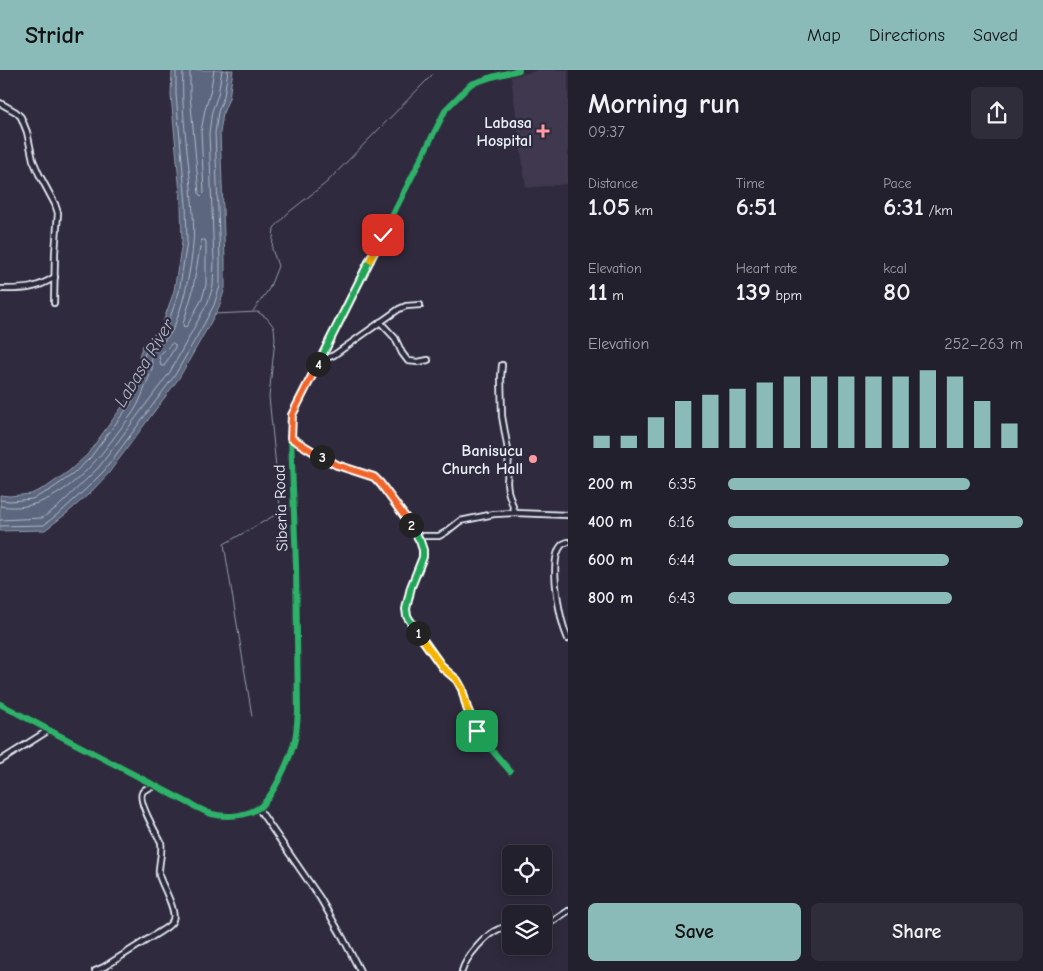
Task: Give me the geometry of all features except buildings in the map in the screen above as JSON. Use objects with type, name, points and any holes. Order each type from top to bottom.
[{"type":"street","name":"Siberia Road","points":[[258,808],[265,802],[276,784],[292,749],[296,730],[298,700],[292,415],[446,109],[471,84],[504,72],[519,70]]},
{"type":"street","points":[[0,103],[21,117],[38,174],[58,213],[54,303]]},
{"type":"street","points":[[0,289],[29,289],[44,284],[55,277]]},
{"type":"street","points":[[320,361],[334,355],[406,306],[420,305]]},
{"type":"street","points":[[380,322],[395,338],[408,361],[428,360]]},
{"type":"street","points":[[502,365],[502,416],[509,456],[507,482],[515,513]]},
{"type":"street","points":[[291,438],[337,465],[376,478],[418,536],[423,550],[423,557],[411,587],[406,609],[407,616],[443,668],[457,680],[477,731],[510,771]]},
{"type":"street","points":[[418,536],[439,536],[460,521],[494,514],[568,515]]},
{"type":"street","points":[[568,542],[560,546],[554,577],[557,587],[558,606],[568,639]]},
{"type":"street","points":[[0,704],[213,815],[239,815],[258,808],[320,898],[360,971]]},
{"type":"street","points":[[0,761],[49,730]]},
{"type":"street","points":[[95,971],[162,931],[170,925],[174,917],[159,875],[161,842],[153,828],[141,795],[146,788],[156,786]]},
{"type":"street","points":[[552,922],[568,911]]},
{"type":"street","points":[[462,971],[466,961],[478,946],[488,936],[502,928]]},
{"type":"shaded area","name":"Labasa Hospital","points":[[539,70],[568,70],[568,184],[526,188],[511,77]]},
{"type":"water","name":"Labasa River","points":[[172,70],[233,70],[229,98],[223,113],[220,133],[225,288],[219,307],[179,378],[108,474],[90,493],[45,530],[0,531],[0,495],[31,494],[48,486],[87,455],[127,400],[141,365],[139,356],[143,345],[161,328],[174,291],[182,242],[181,204],[171,95]]},
{"type":"waterway","points":[[253,311],[269,289],[278,266],[272,249],[274,228],[289,212],[326,183],[432,75]]},
{"type":"waterway","points":[[214,314],[258,312],[267,318],[274,327],[275,339],[269,397],[280,507],[277,514],[224,544],[252,716]]},
{"type":"cycle path","points":[[0,704],[208,813],[224,816],[250,812],[260,807],[271,794],[293,747],[298,712],[292,415],[446,109],[471,84],[519,70]]},
{"type":"cycle path","points":[[291,438],[337,465],[376,478],[413,529],[420,541],[423,557],[411,587],[406,609],[407,617],[443,668],[457,680],[477,731],[510,771]]},
{"type":"place","name":"Labasa Hospital","points":[[543,131]]},
{"type":"place","name":"Banisucu Church Hall","points":[[533,459]]},
{"type":"route","points":[[383,235],[301,395],[292,415],[291,438],[337,465],[376,478],[413,529],[420,541],[423,557],[411,587],[406,609],[407,616],[443,668],[457,680],[477,731]]}]
